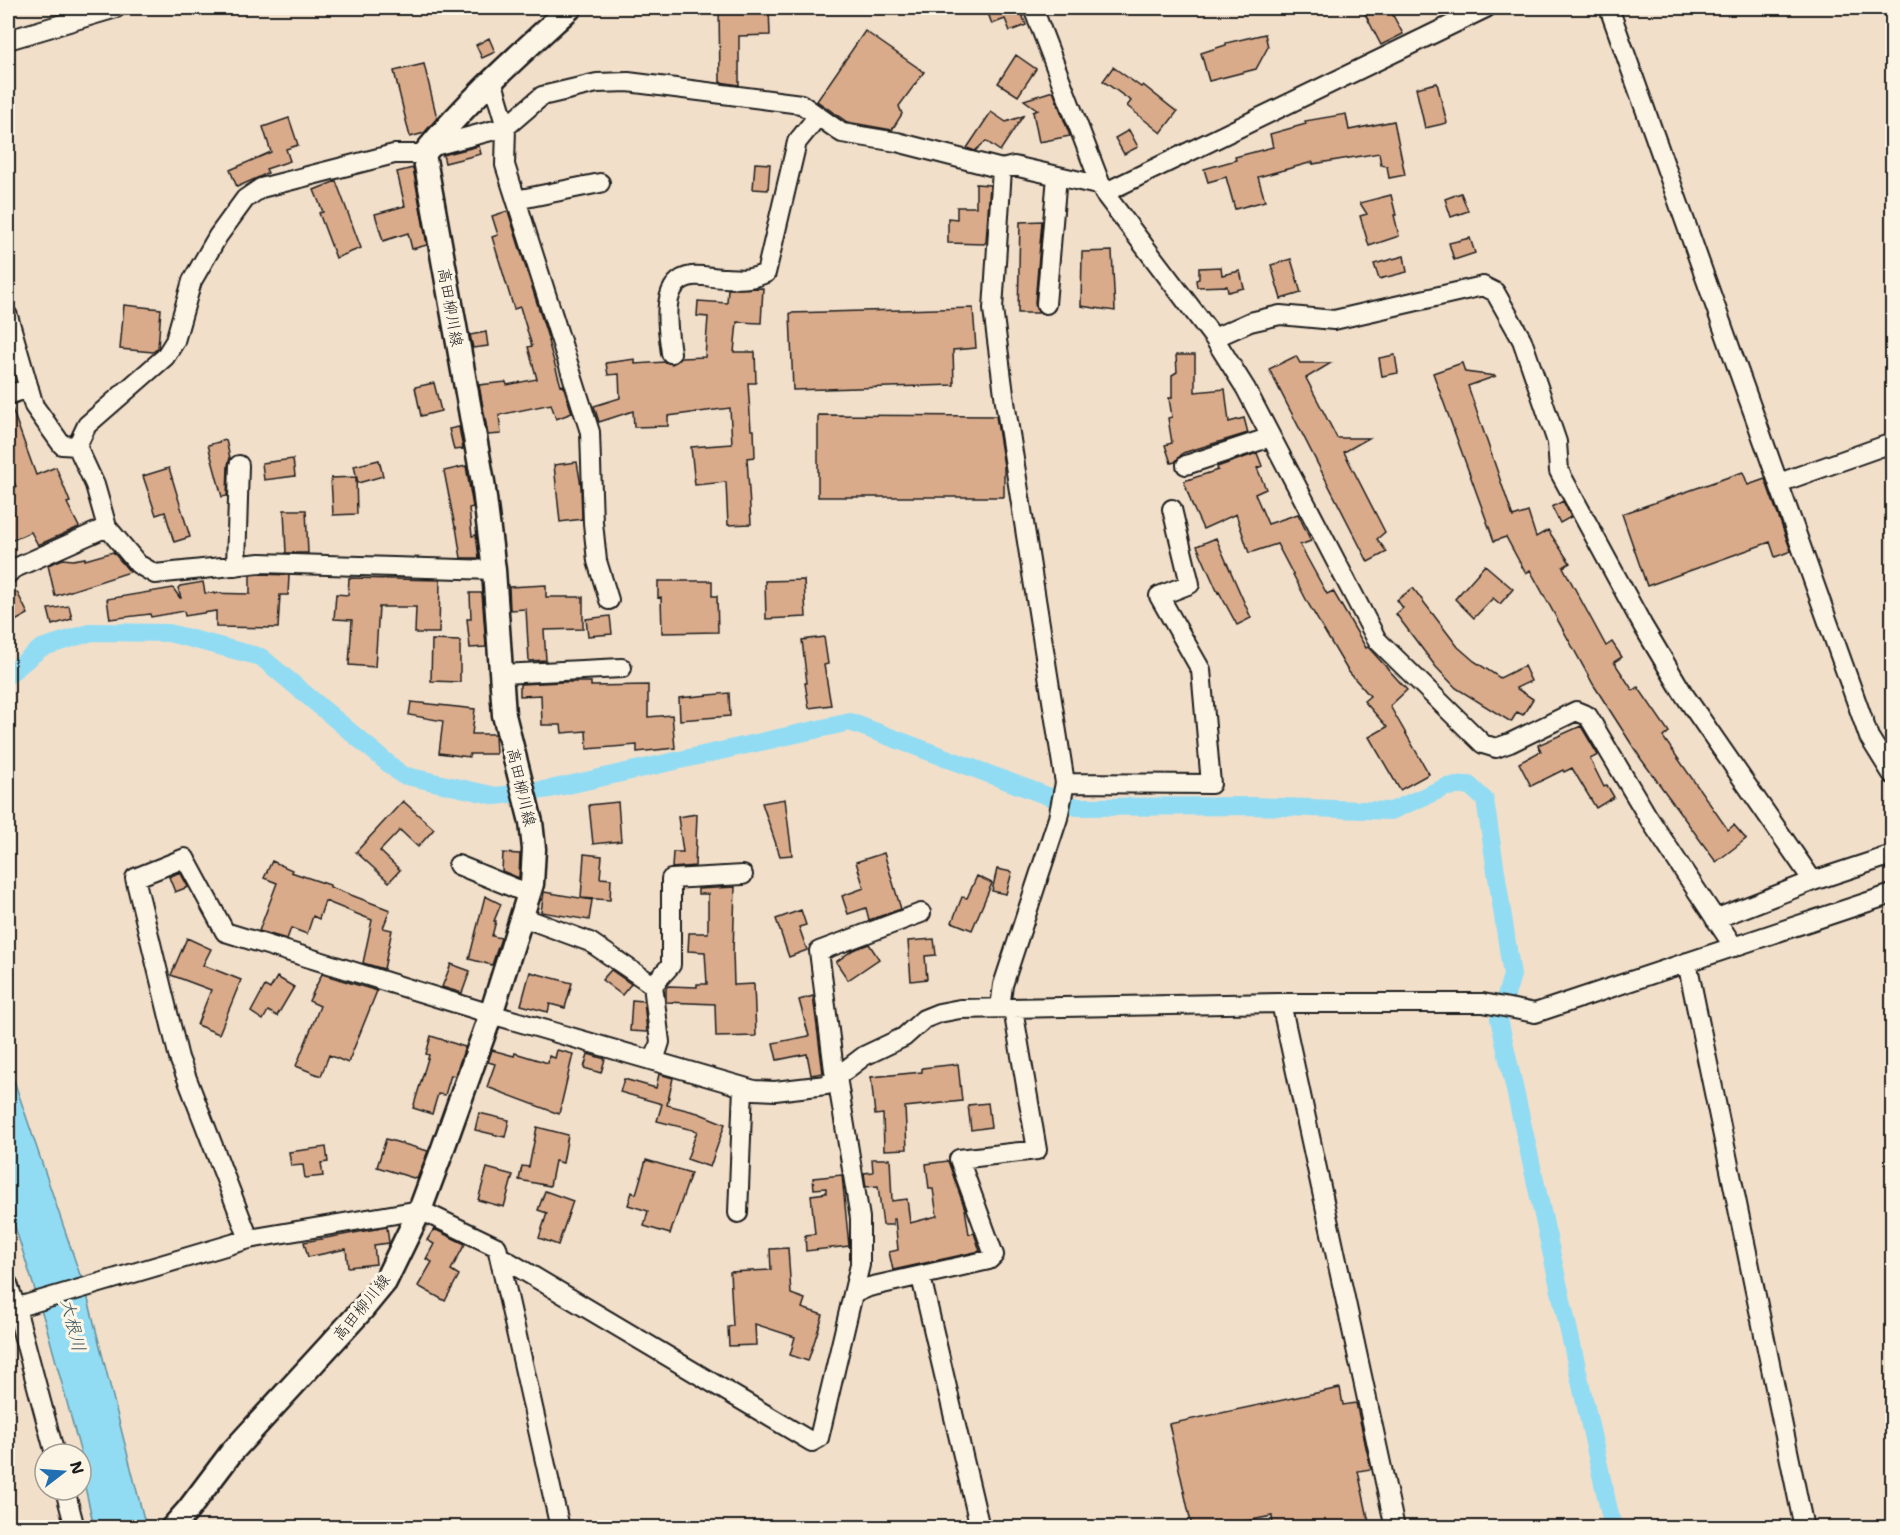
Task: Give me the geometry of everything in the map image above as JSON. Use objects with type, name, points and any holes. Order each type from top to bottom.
[{"type":"main road","points":[[427,150],[449,123],[492,80],[570,8]]},
{"type":"main road","name":"高田柳川線","points":[[172,1527],[188,1510],[231,1453],[385,1282],[420,1210],[491,1014],[532,884],[534,849],[531,822],[504,715],[494,570],[483,482],[427,150]]},
{"type":"street","points":[[8,40],[116,8]]},
{"type":"street","points":[[1033,8],[1103,190],[1214,338],[1246,389],[1377,640],[1483,744],[1496,748],[1576,711],[1588,716],[1648,817],[1734,947]]},
{"type":"street","points":[[76,446],[87,425],[165,357],[175,341],[192,281],[218,236],[245,199],[261,188],[394,154],[427,150],[506,126],[542,96],[597,83],[628,81],[801,104],[842,133],[897,142],[1002,169],[1014,166],[1103,190],[1486,8]]},
{"type":"street","points":[[1609,8],[1869,737],[1890,764]]},
{"type":"street","points":[[492,80],[506,126],[505,165],[590,432],[597,561],[609,600]]},
{"type":"street","points":[[671,353],[667,317],[670,296],[678,282],[691,276],[752,279],[766,273],[797,142],[818,116]]},
{"type":"street","points":[[853,1294],[869,1287],[989,1260],[994,1255],[959,1159],[1038,1150],[1003,985],[1058,818],[1065,783],[1005,402],[993,309],[1002,169]]},
{"type":"street","points":[[1046,304],[1057,176]]},
{"type":"street","points":[[516,200],[600,183]]},
{"type":"street","points":[[1214,338],[1250,322],[1280,315],[1334,320],[1484,286],[1495,292],[1522,340],[1557,442],[1559,471],[1564,481],[1643,626],[1683,693],[1813,881]]},
{"type":"street","points":[[8,316],[34,406],[62,445],[76,446]]},
{"type":"street","points":[[8,395],[28,388]]},
{"type":"street","points":[[1186,465],[1271,437]]},
{"type":"street","points":[[1779,483],[1893,443]]},
{"type":"street","points":[[76,446],[95,485],[107,527],[138,564],[155,574],[260,563],[494,570]]},
{"type":"street","points":[[236,566],[239,465]]},
{"type":"street","points":[[1065,783],[1211,784],[1201,670],[1159,596],[1190,584],[1172,509]]},
{"type":"street","points":[[8,574],[13,569],[107,527]]},
{"type":"street","points":[[501,674],[622,668]]},
{"type":"street","points":[[1715,919],[1813,881],[1893,855]]},
{"type":"street","points":[[249,1239],[179,1058],[135,878],[185,858],[225,932],[491,1014],[743,1087],[775,1091],[826,1085],[864,1056],[904,1036],[924,1019],[960,1010],[1281,1003],[1483,1003],[1535,1013],[1893,894]]},
{"type":"street","points":[[458,865],[529,894]]},
{"type":"street","points":[[652,985],[671,965],[671,879],[743,875]]},
{"type":"street","points":[[499,1256],[812,1442],[819,1438],[860,1265],[860,1218],[836,1077],[819,951],[921,912]]},
{"type":"street","points":[[522,917],[590,942],[652,985],[660,1042],[654,1061]]},
{"type":"street","points":[[1687,962],[1804,1527]]},
{"type":"street","points":[[1281,1003],[1395,1527]]},
{"type":"street","points":[[738,1213],[743,1087]]},
{"type":"street","points":[[16,1308],[249,1239],[420,1210],[497,1247],[560,1527]]},
{"type":"street","points":[[921,1277],[980,1527]]},
{"type":"street","points":[[8,1284],[52,1442]]},
{"type":"street","points":[[68,1502],[75,1527]]},
{"type":"water","name":"大根川","points":[[8,1063],[80,1275],[83,1277],[81,1279],[146,1527],[94,1527],[88,1502],[93,1502],[93,1442],[78,1442],[46,1325],[8,1205]]},
{"type":"building","points":[[719,8],[769,8],[770,35],[739,36],[739,85],[720,82]]},
{"type":"building","points":[[986,8],[1022,8],[1021,12],[1026,25],[1010,31],[1005,19],[992,24]]},
{"type":"building","points":[[1362,8],[1389,8],[1403,34],[1381,45]]},
{"type":"building","points":[[865,31],[924,72],[899,106],[902,114],[892,130],[847,122],[817,101]]},
{"type":"building","points":[[1265,34],[1268,47],[1256,69],[1209,81],[1201,53],[1226,45],[1226,43]]},
{"type":"building","points":[[489,38],[495,52],[482,58],[476,45]]},
{"type":"building","points":[[1016,55],[1036,69],[1018,96],[998,83]]},
{"type":"building","points":[[424,64],[437,118],[424,133],[410,137],[394,71]]},
{"type":"building","points":[[1113,67],[1141,87],[1143,85],[1177,112],[1161,133],[1127,106],[1131,101],[1103,81]]},
{"type":"building","points":[[1437,83],[1447,123],[1425,128],[1416,88]]},
{"type":"building","points":[[1053,91],[1070,136],[1039,142],[1033,112],[1038,110],[1024,100]]},
{"type":"building","points":[[991,112],[1006,122],[1023,116],[1000,151],[986,141],[975,151],[967,148]]},
{"type":"building","points":[[1346,114],[1349,130],[1394,121],[1405,175],[1389,178],[1387,166],[1381,165],[1379,153],[1313,164],[1313,162],[1258,177],[1265,201],[1235,209],[1226,177],[1208,182],[1204,169],[1236,160],[1235,157],[1273,147],[1270,134],[1306,124],[1305,121]]},
{"type":"building","points":[[289,118],[298,145],[286,149],[290,161],[266,169],[268,173],[237,187],[230,170],[271,152],[263,127]]},
{"type":"building","points":[[1129,130],[1138,147],[1124,154],[1115,138]]},
{"type":"building","points":[[479,146],[481,154],[445,163],[443,155]]},
{"type":"building","points":[[755,163],[770,164],[768,190],[753,189]]},
{"type":"building","points":[[413,168],[427,245],[412,249],[408,233],[383,241],[375,214],[405,206],[397,172]]},
{"type":"building","points":[[336,181],[361,248],[336,258],[319,213],[323,212],[314,190]]},
{"type":"building","points":[[976,184],[990,185],[986,242],[984,244],[948,243],[948,218],[957,219],[957,207],[976,207]]},
{"type":"building","points":[[1461,193],[1468,211],[1451,217],[1445,199]]},
{"type":"building","points":[[1391,195],[1399,236],[1369,246],[1360,216],[1367,214],[1360,203]]},
{"type":"building","points":[[508,211],[561,386],[563,385],[572,413],[556,419],[551,404],[499,415],[501,434],[488,435],[479,385],[506,382],[507,385],[537,379],[528,347],[532,346],[520,307],[514,309],[492,237],[498,235],[492,216]]},
{"type":"building","points":[[1042,221],[1035,303],[1040,313],[1018,313],[1020,222]]},
{"type":"building","points":[[1470,238],[1475,253],[1454,260],[1449,243]]},
{"type":"building","points":[[1112,251],[1115,311],[1081,306],[1082,252]]},
{"type":"building","points":[[1404,256],[1407,272],[1379,279],[1374,264]]},
{"type":"building","points":[[1291,259],[1301,293],[1281,299],[1271,265]]},
{"type":"building","points":[[1221,267],[1222,275],[1240,271],[1244,288],[1228,292],[1227,286],[1197,287],[1199,268]]},
{"type":"building","points":[[763,288],[761,323],[737,322],[734,352],[755,352],[756,383],[748,383],[755,457],[747,458],[751,524],[728,525],[726,482],[695,485],[691,447],[732,444],[730,408],[668,416],[668,426],[634,427],[633,411],[599,422],[594,406],[620,398],[619,374],[608,375],[606,363],[635,359],[635,364],[665,362],[672,364],[681,358],[705,357],[708,317],[697,316],[698,301],[727,303],[728,289]]},
{"type":"building","points":[[124,305],[161,309],[158,348],[153,352],[120,349]]},
{"type":"building","points":[[973,308],[976,348],[953,350],[954,385],[793,390],[790,313]]},
{"type":"building","points":[[486,332],[488,346],[473,348],[470,335]]},
{"type":"building","points":[[1176,355],[1195,355],[1195,392],[1225,389],[1229,422],[1244,418],[1248,433],[1183,453],[1171,463],[1165,445],[1172,443],[1168,418],[1172,417],[1169,398],[1172,398],[1172,375],[1177,372]]},
{"type":"building","points":[[1395,355],[1398,373],[1382,376],[1379,358]]},
{"type":"building","points":[[1296,356],[1300,363],[1331,363],[1306,378],[1337,438],[1369,438],[1344,452],[1385,532],[1377,539],[1387,552],[1368,562],[1269,369]]},
{"type":"building","points":[[1462,363],[1465,372],[1496,376],[1468,386],[1513,517],[1528,512],[1536,537],[1548,530],[1570,563],[1563,567],[1606,646],[1612,642],[1622,657],[1614,662],[1633,691],[1638,687],[1669,732],[1663,737],[1728,830],[1734,825],[1746,839],[1716,862],[1641,759],[1593,684],[1530,570],[1526,574],[1506,537],[1494,541],[1433,373]]},
{"type":"building","points":[[434,383],[441,411],[421,416],[415,387]]},
{"type":"building","points":[[8,406],[11,406],[36,475],[56,467],[70,502],[67,503],[79,527],[38,545],[31,532],[8,542],[8,491],[16,487],[8,465]]},
{"type":"building","points":[[818,415],[996,416],[1004,466],[1004,497],[818,497]]},
{"type":"building","points":[[459,427],[463,449],[454,450],[449,429]]},
{"type":"building","points":[[226,440],[230,458],[227,496],[222,497],[208,445]]},
{"type":"building","points":[[1257,453],[1262,466],[1257,468],[1266,489],[1255,494],[1268,524],[1298,514],[1311,541],[1300,545],[1327,594],[1333,591],[1366,648],[1368,647],[1407,690],[1390,706],[1429,774],[1400,790],[1369,737],[1387,727],[1364,701],[1370,696],[1348,671],[1309,605],[1277,544],[1249,553],[1236,514],[1203,529],[1192,505],[1184,481],[1218,470],[1217,467]]},
{"type":"building","points":[[293,459],[295,476],[264,480],[262,463]]},
{"type":"building","points":[[379,460],[383,476],[358,483],[354,466]]},
{"type":"building","points":[[577,462],[581,486],[582,519],[560,522],[554,465]]},
{"type":"building","points":[[466,466],[473,507],[469,508],[472,536],[476,535],[479,558],[461,558],[444,471]]},
{"type":"building","points":[[169,468],[190,537],[174,542],[165,512],[156,515],[143,476]]},
{"type":"building","points":[[1743,472],[1748,485],[1765,479],[1791,551],[1775,557],[1770,542],[1647,586],[1622,514]]},
{"type":"building","points":[[356,477],[357,514],[333,515],[331,478]]},
{"type":"building","points":[[1563,501],[1571,517],[1560,523],[1552,507]]},
{"type":"building","points":[[284,510],[306,510],[308,553],[286,553]]},
{"type":"building","points":[[1216,538],[1251,618],[1237,625],[1218,593],[1197,546]]},
{"type":"building","points":[[113,552],[130,572],[55,596],[48,565],[63,559],[85,558],[85,560]]},
{"type":"building","points":[[1485,565],[1513,589],[1500,604],[1493,598],[1474,618],[1455,599]]},
{"type":"building","points":[[250,575],[289,575],[288,595],[280,595],[278,628],[216,627],[216,611],[185,616],[184,611],[151,617],[150,614],[110,619],[107,599],[173,588],[181,598],[178,588],[180,586],[203,582],[205,593],[250,594]]},
{"type":"building","points":[[349,578],[440,580],[439,633],[415,633],[416,607],[379,607],[375,667],[349,665],[352,620],[334,619],[336,594],[348,595]]},
{"type":"building","points":[[804,580],[806,617],[766,619],[765,581]]},
{"type":"building","points":[[658,581],[712,581],[712,596],[717,596],[718,632],[662,633]]},
{"type":"building","points":[[546,585],[546,597],[583,597],[583,629],[544,630],[546,660],[529,661],[526,609],[510,610],[509,587]]},
{"type":"building","points":[[1413,588],[1458,647],[1474,661],[1500,678],[1524,666],[1531,681],[1516,688],[1533,699],[1523,715],[1517,712],[1511,722],[1456,688],[1436,667],[1396,614],[1403,608],[1397,600]]},
{"type":"building","points":[[17,592],[28,614],[8,625],[8,597]]},
{"type":"building","points":[[470,593],[482,593],[486,647],[470,648],[467,619],[471,619]]},
{"type":"building","points":[[69,606],[72,619],[52,625],[48,609]]},
{"type":"building","points":[[610,616],[612,634],[588,636],[586,619]]},
{"type":"building","points":[[824,637],[828,664],[824,665],[831,705],[809,708],[802,640]]},
{"type":"building","points":[[432,640],[460,641],[460,682],[431,681]]},
{"type":"building","points":[[591,682],[591,686],[648,685],[648,717],[672,715],[675,748],[637,752],[637,745],[587,749],[586,731],[562,733],[561,725],[542,725],[541,695],[520,696],[520,684]]},
{"type":"building","points":[[729,693],[730,716],[680,720],[679,698]]},
{"type":"building","points":[[411,702],[475,709],[472,734],[495,734],[496,754],[470,754],[469,757],[439,753],[443,721],[409,715]]},
{"type":"building","points":[[1581,726],[1598,755],[1590,759],[1604,787],[1607,785],[1614,797],[1596,808],[1572,768],[1531,786],[1519,763],[1541,751],[1538,745]]},
{"type":"building","points":[[785,799],[792,855],[780,856],[762,803]]},
{"type":"building","points":[[403,801],[434,829],[418,847],[400,830],[380,851],[400,870],[389,882],[356,852]]},
{"type":"building","points":[[618,802],[621,841],[593,844],[589,805]]},
{"type":"building","points":[[697,814],[695,866],[672,868],[673,852],[683,852],[678,817]]},
{"type":"building","points":[[503,853],[520,854],[519,878],[502,871]]},
{"type":"building","points":[[884,853],[901,909],[869,920],[866,908],[848,914],[842,896],[864,888],[856,862]]},
{"type":"building","points":[[584,854],[602,856],[600,878],[611,879],[610,900],[581,898]]},
{"type":"building","points":[[272,861],[292,870],[291,872],[330,885],[330,887],[390,910],[383,928],[392,930],[384,969],[363,963],[372,920],[325,901],[319,919],[313,916],[307,934],[291,928],[287,939],[259,931],[277,883],[264,878]]},
{"type":"building","points":[[997,869],[1012,872],[1006,894],[992,891]]},
{"type":"building","points":[[180,872],[188,887],[175,892],[169,877]]},
{"type":"building","points":[[977,876],[992,883],[972,930],[952,922],[962,897],[967,898]]},
{"type":"building","points":[[735,887],[734,985],[754,984],[756,1036],[716,1037],[715,1004],[666,1002],[666,988],[668,986],[697,987],[697,984],[707,984],[705,952],[688,951],[689,933],[708,933],[708,894],[698,894],[698,889]]},
{"type":"building","points":[[544,892],[592,900],[589,920],[541,912]]},
{"type":"building","points":[[485,896],[501,904],[494,921],[496,921],[492,936],[501,938],[492,965],[469,959]]},
{"type":"building","points":[[801,910],[806,925],[799,927],[807,950],[789,957],[776,919]]},
{"type":"building","points":[[187,938],[211,949],[203,965],[241,980],[219,1034],[197,1025],[211,990],[171,975]]},
{"type":"building","points":[[934,939],[936,955],[925,956],[927,979],[911,981],[908,941]]},
{"type":"building","points":[[869,944],[879,959],[848,980],[836,962],[853,950]]},
{"type":"building","points":[[451,964],[470,971],[462,993],[442,987]]},
{"type":"building","points":[[611,970],[631,984],[622,995],[602,980]]},
{"type":"building","points":[[530,972],[572,983],[565,1008],[550,1004],[548,1012],[521,1005]]},
{"type":"building","points":[[322,974],[377,991],[348,1063],[329,1055],[321,1076],[296,1066],[320,1006],[309,1001]]},
{"type":"building","points":[[277,977],[294,987],[277,1016],[268,1011],[263,1020],[251,1012],[265,986],[270,989]]},
{"type":"building","points":[[813,996],[823,1073],[811,1075],[807,1054],[777,1060],[773,1043],[809,1036],[799,1000]]},
{"type":"building","points":[[632,1000],[644,1001],[647,1032],[630,1031]]},
{"type":"building","points":[[431,1036],[465,1047],[455,1076],[451,1075],[445,1095],[438,1094],[432,1114],[413,1108],[429,1055],[426,1054]]},
{"type":"building","points":[[492,1050],[514,1056],[515,1053],[548,1063],[549,1056],[555,1058],[557,1050],[573,1054],[559,1114],[487,1087],[495,1064],[488,1062]]},
{"type":"building","points":[[588,1054],[605,1059],[601,1073],[584,1068]]},
{"type":"building","points":[[958,1064],[962,1101],[905,1107],[907,1149],[884,1150],[883,1114],[875,1115],[871,1077],[922,1072],[922,1068]]},
{"type":"building","points":[[659,1074],[673,1078],[667,1105],[698,1113],[725,1124],[710,1167],[687,1159],[697,1131],[657,1121],[662,1104],[620,1092],[624,1079],[656,1088]]},
{"type":"building","points":[[988,1103],[991,1127],[971,1130],[968,1105]]},
{"type":"building","points":[[479,1113],[509,1120],[505,1137],[475,1130]]},
{"type":"building","points":[[537,1127],[568,1135],[563,1163],[555,1161],[550,1186],[519,1180],[522,1166],[529,1167]]},
{"type":"building","points":[[386,1139],[428,1151],[417,1179],[377,1167]]},
{"type":"building","points":[[326,1147],[328,1162],[321,1163],[323,1176],[305,1178],[303,1165],[291,1166],[289,1152]]},
{"type":"building","points":[[872,1159],[890,1159],[892,1201],[907,1199],[910,1223],[937,1216],[933,1189],[929,1189],[926,1164],[948,1161],[965,1209],[969,1234],[974,1233],[980,1251],[893,1270],[889,1252],[898,1250],[895,1219],[893,1219],[893,1225],[883,1225],[878,1186],[866,1187],[864,1173],[873,1172]]},
{"type":"building","points":[[646,1160],[691,1173],[670,1234],[644,1226],[648,1211],[628,1205],[632,1192],[636,1194]]},
{"type":"building","points":[[487,1168],[513,1175],[504,1207],[478,1200]]},
{"type":"building","points":[[842,1175],[849,1246],[806,1251],[805,1235],[815,1234],[811,1195],[826,1193],[826,1188],[814,1189],[813,1178]]},
{"type":"building","points":[[545,1191],[573,1201],[558,1245],[539,1238],[547,1213],[538,1210]]},
{"type":"building","points":[[387,1227],[389,1243],[374,1245],[376,1264],[348,1267],[346,1249],[308,1257],[304,1242]]},
{"type":"building","points":[[434,1229],[465,1244],[451,1270],[459,1275],[445,1301],[418,1286],[432,1262],[426,1259],[434,1244],[427,1240]]},
{"type":"building","points":[[788,1248],[791,1294],[805,1299],[802,1308],[823,1315],[808,1361],[790,1355],[795,1337],[755,1324],[756,1345],[729,1346],[728,1327],[733,1326],[730,1272],[771,1270],[770,1249]]},
{"type":"building","points":[[1340,1388],[1343,1405],[1356,1403],[1371,1469],[1358,1471],[1370,1527],[1273,1527],[1272,1516],[1217,1527],[1192,1527],[1169,1424]]},
{"type":"waterway","points":[[8,675],[41,648],[92,632],[169,633],[261,657],[402,775],[496,796],[550,789],[850,722],[1077,807],[1253,806],[1391,811],[1446,787],[1469,785],[1485,800],[1512,975],[1499,1019],[1613,1528]]}]
